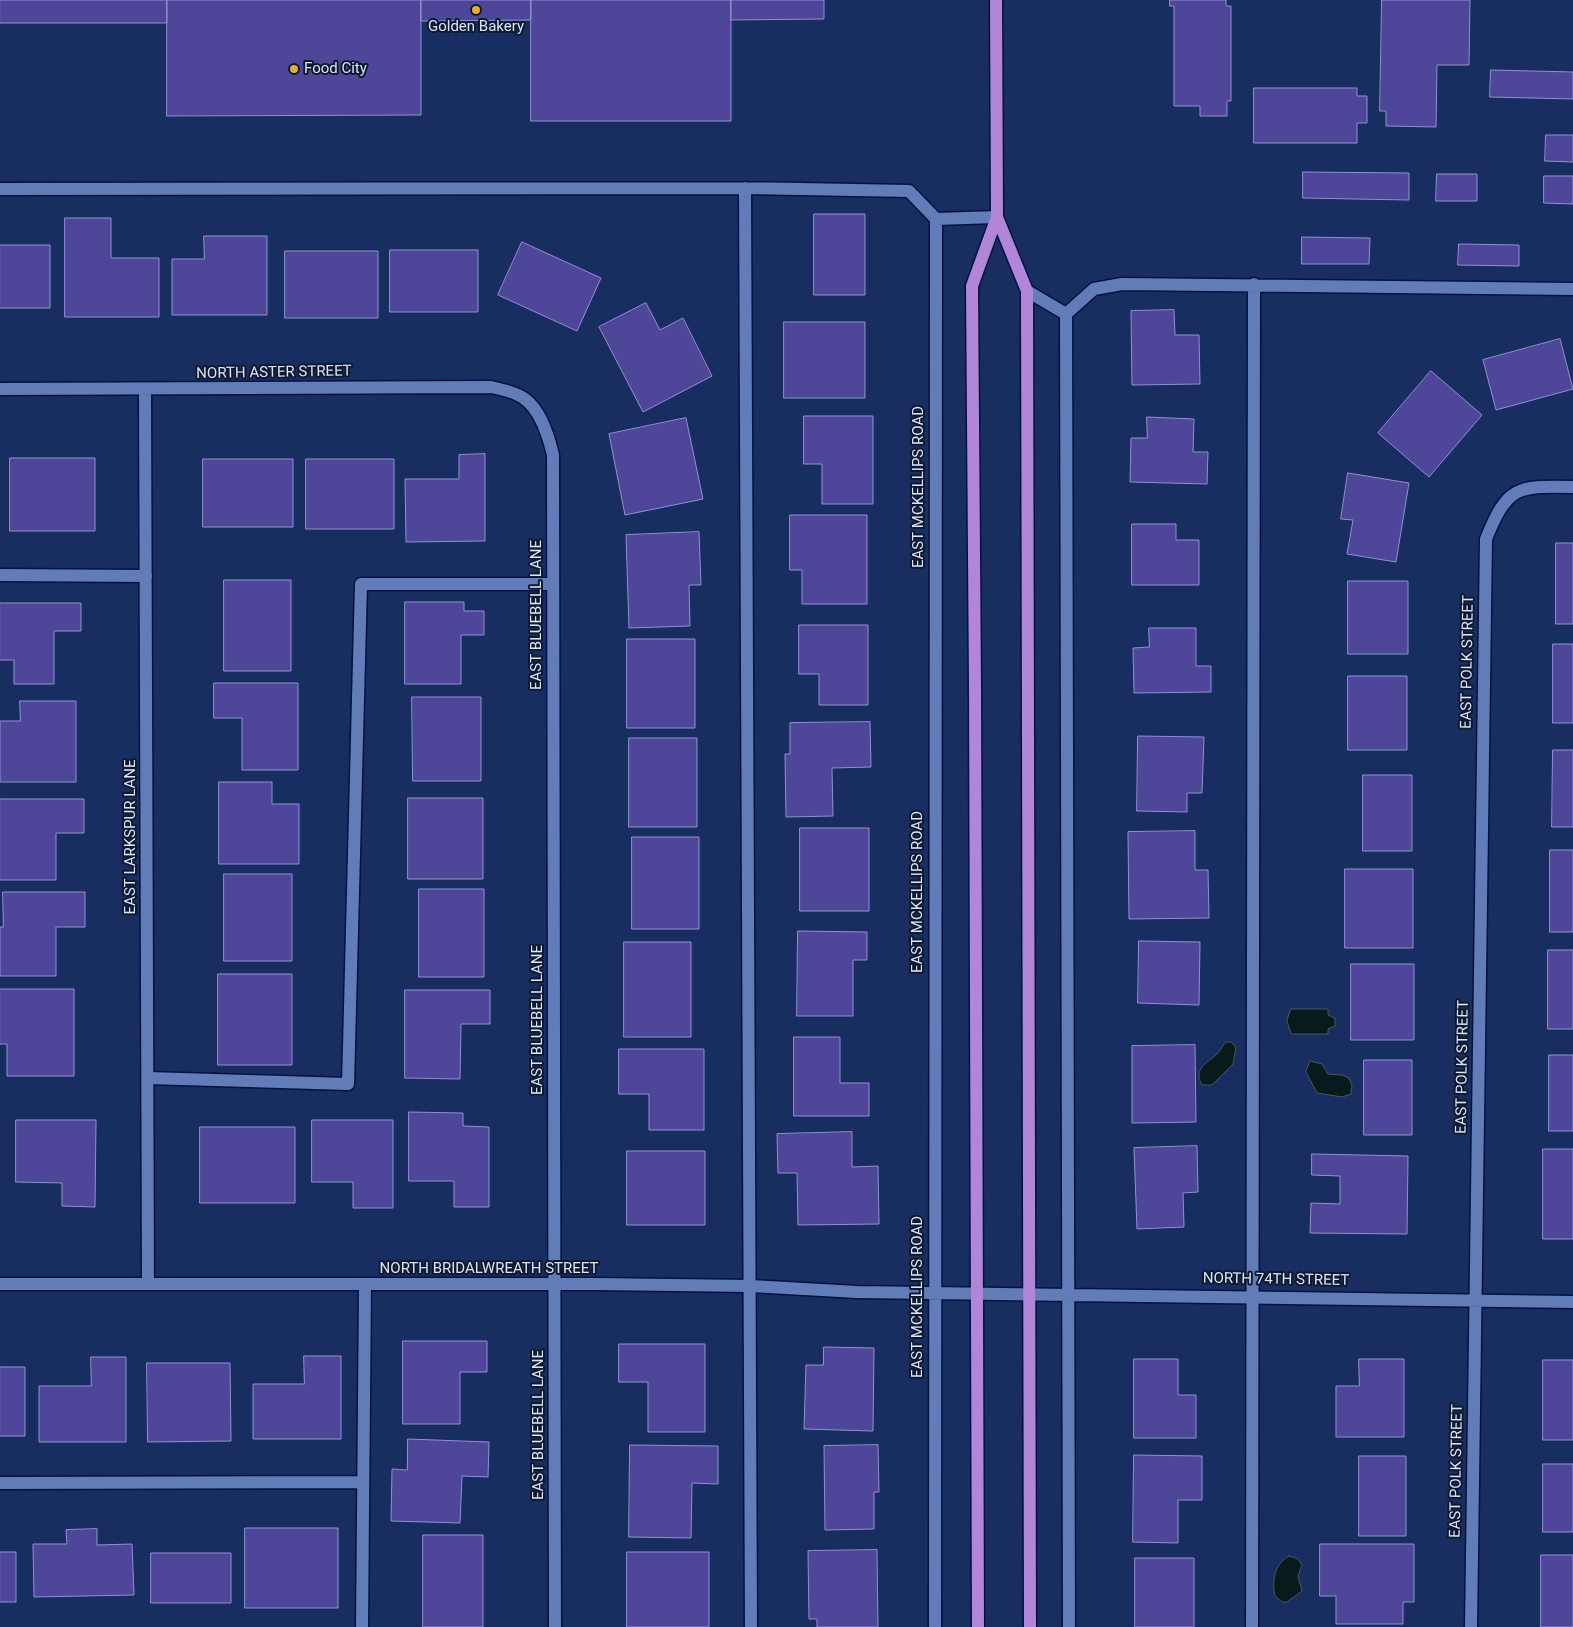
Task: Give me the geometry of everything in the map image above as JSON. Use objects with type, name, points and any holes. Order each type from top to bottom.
[{"type":"main road","points":[[978,1627],[972,286],[997,217],[996,0]]},
{"type":"main road","points":[[997,217],[1027,291],[1030,1627]]},
{"type":"street","points":[[0,189],[745,188],[909,191],[936,219],[997,217]]},
{"type":"street","points":[[745,188],[751,1627]]},
{"type":"street","name":"EAST MCKELLIPS ROAD","points":[[935,1627],[936,219]]},
{"type":"street","points":[[1068,1627],[1066,314],[1094,290],[1122,284],[1573,289]]},
{"type":"street","points":[[1252,1627],[1254,284]]},
{"type":"street","points":[[1027,291],[1066,314]]},
{"type":"street","name":"NORTH ASTER STREET","points":[[0,390],[491,387],[520,395],[539,415]]},
{"type":"street","name":"EAST LARKSPUR LANE","points":[[145,390],[148,1284]]},
{"type":"street","name":"EAST BLUEBELL LANE","points":[[539,415],[548,433],[553,455],[555,1627]]},
{"type":"street","name":"EAST POLK STREET","points":[[1471,1627],[1486,539],[1498,509],[1513,494],[1536,487],[1573,487]]},
{"type":"street","points":[[0,575],[146,576]]},
{"type":"street","points":[[148,1078],[348,1084],[361,584],[553,584]]},
{"type":"street","name":"NORTH BRIDALWREATH STREET","points":[[0,1284],[751,1286],[857,1292],[978,1292]]},
{"type":"street","points":[[362,1627],[365,1286]]},
{"type":"street","name":"NORTH 74TH STREET","points":[[978,1292],[1573,1302]]},
{"type":"street","points":[[0,1483],[363,1482]]},
{"type":"shaded area","points":[[1291,1009],[1328,1009],[1328,1015],[1335,1018],[1335,1026],[1328,1029],[1328,1034],[1291,1034],[1287,1021]]},
{"type":"shaded area","points":[[1226,1042],[1231,1042],[1236,1047],[1233,1064],[1212,1085],[1202,1085],[1199,1075],[1202,1067],[1217,1054]]},
{"type":"shaded area","points":[[1310,1061],[1322,1064],[1328,1074],[1342,1075],[1349,1078],[1352,1085],[1351,1094],[1342,1097],[1317,1093],[1306,1072]]},
{"type":"shaded area","points":[[1289,1556],[1298,1559],[1302,1565],[1298,1576],[1302,1591],[1287,1602],[1282,1602],[1275,1596],[1274,1579],[1277,1568]]},
{"type":"building","points":[[0,0],[167,0],[167,23],[0,23]]},
{"type":"building","name":"Food City","points":[[167,0],[421,0],[421,115],[167,116]]},
{"type":"building","name":"Golden Bakery","points":[[421,0],[531,0],[531,20],[421,21]]},
{"type":"building","points":[[531,0],[731,0],[731,121],[531,121]]},
{"type":"building","points":[[731,0],[824,0],[824,19],[731,20]]},
{"type":"building","points":[[1170,0],[1226,0],[1226,6],[1231,6],[1231,101],[1227,101],[1227,116],[1200,116],[1200,106],[1174,106],[1174,6],[1170,6]]},
{"type":"building","points":[[1382,0],[1470,0],[1469,65],[1437,65],[1436,127],[1386,126],[1386,111],[1380,111]]},
{"type":"building","points":[[1491,70],[1573,72],[1573,99],[1490,97]]},
{"type":"building","points":[[1254,88],[1357,88],[1357,96],[1367,96],[1367,123],[1357,123],[1357,143],[1254,143]]},
{"type":"building","points":[[1546,135],[1573,135],[1573,162],[1545,161]]},
{"type":"building","points":[[1303,172],[1409,173],[1409,200],[1303,198]]},
{"type":"building","points":[[1437,174],[1477,174],[1477,201],[1436,201]]},
{"type":"building","points":[[1544,176],[1573,176],[1573,204],[1544,203]]},
{"type":"building","points":[[814,214],[865,214],[865,295],[814,295]]},
{"type":"building","points":[[65,218],[111,218],[111,258],[159,258],[159,317],[65,317]]},
{"type":"building","points":[[204,236],[267,236],[267,315],[172,315],[172,259],[204,259]]},
{"type":"building","points":[[1302,237],[1370,238],[1369,264],[1302,264]]},
{"type":"building","points":[[522,242],[601,278],[577,331],[498,295]]},
{"type":"building","points":[[1459,244],[1519,245],[1519,266],[1458,265]]},
{"type":"building","points":[[0,245],[50,245],[50,308],[0,308]]},
{"type":"building","points":[[390,250],[478,250],[478,312],[390,312]]},
{"type":"building","points":[[285,251],[378,251],[378,318],[285,318]]},
{"type":"building","points":[[646,303],[660,330],[683,318],[712,376],[643,412],[599,327]]},
{"type":"building","points":[[1174,310],[1175,335],[1199,335],[1200,384],[1132,385],[1131,311]]},
{"type":"building","points":[[784,322],[865,322],[865,398],[784,398]]},
{"type":"building","points":[[1560,339],[1573,389],[1496,410],[1483,360]]},
{"type":"building","points":[[1431,371],[1482,415],[1429,477],[1378,433]]},
{"type":"building","points":[[804,416],[873,416],[873,504],[822,504],[822,464],[804,464]]},
{"type":"building","points":[[1147,417],[1194,419],[1193,452],[1208,452],[1207,484],[1130,482],[1131,438],[1147,438]]},
{"type":"building","points":[[686,418],[703,499],[625,515],[609,434]]},
{"type":"building","points":[[485,454],[485,541],[406,542],[405,479],[459,479],[459,455]]},
{"type":"building","points":[[10,458],[95,458],[95,531],[10,531]]},
{"type":"building","points":[[203,459],[293,459],[293,527],[203,527]]},
{"type":"building","points":[[306,459],[394,459],[394,529],[306,529]]},
{"type":"building","points":[[1348,473],[1409,483],[1396,562],[1347,554],[1353,520],[1341,519]]},
{"type":"building","points":[[790,515],[867,515],[867,604],[802,604],[802,570],[790,570]]},
{"type":"building","points":[[1132,524],[1176,524],[1176,540],[1199,540],[1199,585],[1132,585]]},
{"type":"building","points":[[699,532],[701,585],[689,585],[690,626],[629,628],[626,535]]},
{"type":"building","points":[[1556,543],[1573,543],[1573,624],[1556,624]]},
{"type":"building","points":[[224,580],[291,580],[291,671],[224,671]]},
{"type":"building","points":[[1348,581],[1408,581],[1408,654],[1348,654]]},
{"type":"building","points":[[405,602],[464,602],[464,611],[484,611],[484,635],[461,635],[461,684],[405,684]]},
{"type":"building","points":[[0,603],[81,603],[81,631],[54,631],[54,684],[14,684],[14,660],[0,660]]},
{"type":"building","points":[[799,625],[868,625],[868,705],[819,705],[819,674],[799,674]]},
{"type":"building","points":[[1149,628],[1196,628],[1196,666],[1211,666],[1211,692],[1134,693],[1133,648],[1149,647]]},
{"type":"building","points":[[627,639],[695,639],[695,728],[627,728]]},
{"type":"building","points":[[1553,644],[1573,644],[1573,723],[1553,723]]},
{"type":"building","points":[[1348,676],[1407,676],[1407,750],[1348,750]]},
{"type":"building","points":[[214,683],[298,683],[298,770],[242,770],[242,718],[214,718]]},
{"type":"building","points":[[412,697],[481,697],[481,781],[413,781]]},
{"type":"building","points":[[20,701],[76,701],[76,782],[0,782],[0,721],[20,721]]},
{"type":"building","points":[[870,722],[871,767],[832,768],[833,816],[786,817],[785,754],[790,754],[790,723]]},
{"type":"building","points":[[1138,736],[1204,737],[1202,793],[1187,793],[1187,812],[1137,811]]},
{"type":"building","points":[[629,738],[697,738],[697,827],[629,827]]},
{"type":"building","points":[[1553,750],[1573,750],[1573,827],[1552,827]]},
{"type":"building","points":[[1363,775],[1412,775],[1412,851],[1363,851]]},
{"type":"building","points":[[219,782],[272,782],[272,804],[299,804],[299,864],[219,864]]},
{"type":"building","points":[[408,798],[483,798],[483,879],[408,879]]},
{"type":"building","points":[[0,799],[84,799],[84,833],[56,833],[56,880],[0,880]]},
{"type":"building","points":[[800,828],[869,828],[869,911],[800,911]]},
{"type":"building","points":[[1195,831],[1195,870],[1208,870],[1209,918],[1129,919],[1128,832]]},
{"type":"building","points":[[632,837],[699,837],[699,929],[632,929]]},
{"type":"building","points":[[1550,850],[1573,850],[1573,932],[1550,932]]},
{"type":"building","points":[[1345,869],[1413,869],[1413,948],[1345,948]]},
{"type":"building","points":[[224,874],[292,874],[292,961],[224,961]]},
{"type":"building","points":[[419,889],[484,889],[484,977],[419,977]]},
{"type":"building","points":[[3,892],[85,892],[85,927],[56,927],[56,976],[0,976],[0,927],[3,927]]},
{"type":"building","points":[[798,931],[867,932],[867,960],[853,960],[853,1016],[797,1016]]},
{"type":"building","points":[[1139,941],[1200,942],[1199,1005],[1138,1003]]},
{"type":"building","points":[[624,942],[691,942],[691,1037],[624,1037]]},
{"type":"building","points":[[1548,950],[1573,950],[1573,1029],[1548,1029]]},
{"type":"building","points":[[1351,964],[1414,964],[1414,1040],[1351,1040]]},
{"type":"building","points":[[218,974],[292,974],[292,1065],[218,1065]]},
{"type":"building","points":[[0,989],[74,989],[74,1076],[7,1076],[7,1044],[0,1044]]},
{"type":"building","points":[[405,990],[490,990],[490,1024],[461,1024],[460,1079],[405,1078]]},
{"type":"building","points":[[794,1037],[840,1037],[840,1083],[869,1083],[869,1116],[794,1116]]},
{"type":"building","points":[[1195,1045],[1196,1122],[1132,1123],[1132,1046]]},
{"type":"building","points":[[619,1049],[704,1049],[704,1130],[649,1130],[649,1094],[619,1094]]},
{"type":"building","points":[[1549,1055],[1573,1055],[1573,1131],[1549,1131]]},
{"type":"building","points":[[1364,1060],[1412,1060],[1412,1135],[1364,1135]]},
{"type":"building","points":[[409,1112],[463,1113],[463,1126],[489,1127],[489,1207],[454,1207],[454,1181],[409,1181]]},
{"type":"building","points":[[16,1120],[96,1120],[95,1207],[62,1206],[62,1183],[16,1182]]},
{"type":"building","points":[[312,1120],[393,1120],[393,1208],[353,1208],[353,1182],[312,1182]]},
{"type":"building","points":[[200,1127],[295,1127],[295,1203],[200,1203]]},
{"type":"building","points":[[852,1132],[852,1167],[878,1166],[879,1224],[798,1225],[797,1173],[778,1173],[777,1134]]},
{"type":"building","points":[[1197,1146],[1198,1192],[1183,1193],[1184,1227],[1137,1229],[1134,1148]]},
{"type":"building","points":[[1543,1149],[1573,1149],[1573,1239],[1543,1239]]},
{"type":"building","points":[[627,1151],[705,1151],[705,1225],[627,1225]]},
{"type":"building","points":[[1312,1154],[1408,1156],[1407,1234],[1310,1233],[1311,1203],[1340,1204],[1340,1176],[1312,1175]]},
{"type":"building","points":[[403,1341],[487,1341],[487,1372],[460,1372],[460,1424],[403,1424]]},
{"type":"building","points":[[619,1344],[705,1344],[705,1432],[648,1432],[648,1382],[619,1382]]},
{"type":"building","points":[[824,1347],[874,1348],[873,1431],[804,1429],[806,1365],[823,1365]]},
{"type":"building","points":[[304,1356],[341,1356],[341,1439],[253,1439],[253,1384],[304,1384]]},
{"type":"building","points":[[91,1357],[126,1357],[126,1442],[39,1442],[39,1386],[91,1386]]},
{"type":"building","points":[[1134,1359],[1178,1359],[1178,1395],[1196,1395],[1196,1438],[1134,1438]]},
{"type":"building","points":[[1359,1359],[1404,1359],[1404,1437],[1336,1437],[1336,1386],[1359,1386]]},
{"type":"building","points":[[1543,1360],[1573,1360],[1573,1440],[1543,1440]]},
{"type":"building","points":[[147,1363],[230,1363],[231,1441],[148,1442]]},
{"type":"building","points":[[0,1367],[25,1367],[25,1436],[0,1436]]},
{"type":"building","points":[[408,1439],[489,1442],[488,1477],[462,1476],[460,1523],[391,1521],[392,1469],[407,1470]]},
{"type":"building","points":[[630,1445],[718,1446],[718,1484],[692,1483],[691,1538],[629,1537]]},
{"type":"building","points":[[878,1445],[879,1492],[874,1492],[874,1529],[825,1530],[824,1446]]},
{"type":"building","points":[[1134,1455],[1202,1456],[1202,1500],[1178,1500],[1178,1543],[1133,1542]]},
{"type":"building","points":[[1359,1456],[1406,1456],[1406,1536],[1359,1536]]},
{"type":"building","points":[[1543,1464],[1573,1464],[1573,1532],[1543,1532]]},
{"type":"building","points":[[245,1528],[338,1528],[338,1608],[245,1608]]},
{"type":"building","points":[[97,1529],[97,1545],[132,1544],[134,1595],[34,1597],[33,1544],[67,1544],[66,1530]]},
{"type":"building","points":[[423,1535],[483,1535],[483,1627],[423,1627]]},
{"type":"building","points":[[1320,1544],[1414,1544],[1414,1602],[1403,1602],[1403,1624],[1336,1624],[1336,1596],[1320,1596]]},
{"type":"building","points":[[877,1550],[878,1627],[817,1627],[817,1619],[809,1619],[808,1551]]},
{"type":"building","points":[[0,1552],[16,1552],[16,1602],[0,1602]]},
{"type":"building","points":[[627,1552],[709,1552],[709,1627],[627,1627]]},
{"type":"building","points":[[151,1553],[231,1553],[231,1603],[151,1603]]},
{"type":"building","points":[[1541,1555],[1573,1555],[1573,1627],[1541,1627]]},
{"type":"building","points":[[1135,1558],[1194,1558],[1194,1627],[1135,1627]]},
{"type":"place","name":"Golden Bakery","points":[[476,10]]},
{"type":"place","name":"Food City","points":[[294,69]]}]
